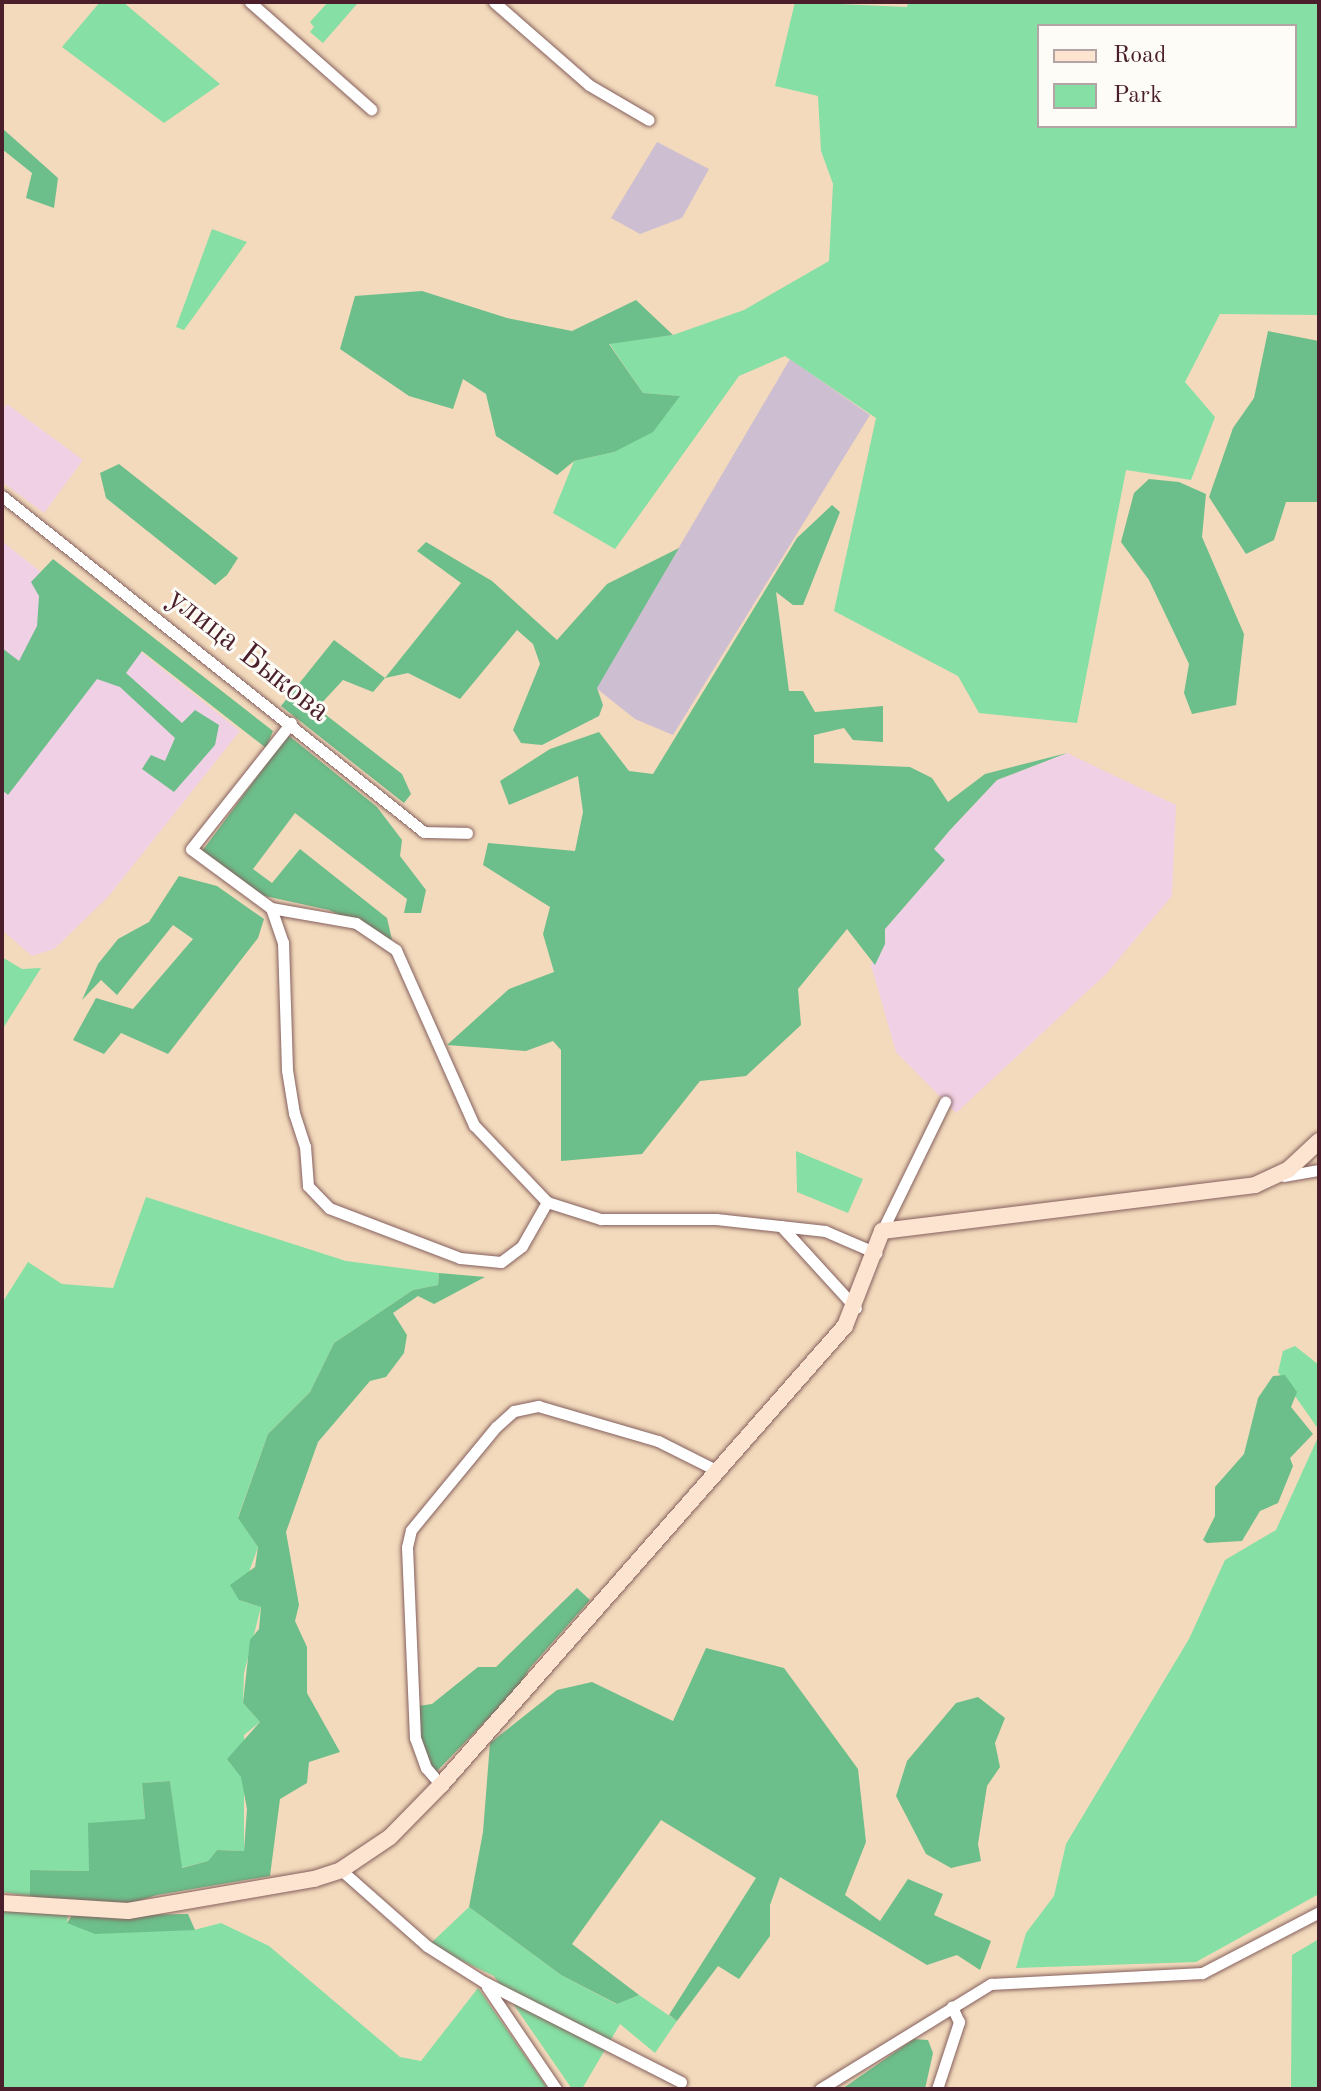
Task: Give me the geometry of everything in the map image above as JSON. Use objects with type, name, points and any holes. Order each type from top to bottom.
[{"type":"street","points":[[250,2],[371,109]]},
{"type":"street","points":[[494,2],[589,85],[649,120]]},
{"type":"street","name":"улица Быкова","points":[[2,496],[291,723],[424,832],[467,833]]},
{"type":"street","points":[[291,723],[191,849],[271,908],[356,923],[396,950],[474,1125],[547,1202],[601,1219],[781,1226],[825,1231],[876,1253]]},
{"type":"street","points":[[271,908],[283,942],[287,1070],[294,1113],[305,1146],[308,1186],[329,1208],[460,1258],[501,1262],[522,1246],[547,1202]]},
{"type":"street","points":[[2,1903],[128,1911],[314,1879],[341,1870],[390,1837],[441,1785],[856,1308],[882,1231],[945,1102]]},
{"type":"street","points":[[1272,1179],[1319,1141]]},
{"type":"street","points":[[882,1231],[1104,1206],[1319,1170]]},
{"type":"street","points":[[781,1226],[856,1308]]},
{"type":"street","points":[[441,1785],[426,1768],[415,1738],[407,1547],[411,1530],[496,1427],[514,1411],[538,1406],[658,1441],[716,1470]]},
{"type":"street","points":[[341,1870],[427,1946],[484,1982],[681,2082]]},
{"type":"street","points":[[820,2089],[952,2007],[1008,1980],[1202,1973],[1319,1912]]},
{"type":"street","points":[[484,1982],[556,2089]]},
{"type":"street","points":[[937,2089],[959,2022],[952,2007]]},
{"type":"shaded area","points":[[657,142],[709,169],[682,218],[640,234],[611,218]]},
{"type":"shaded area","points":[[790,359],[870,415],[673,735],[635,719],[596,688]]},
{"type":"shaded area","points":[[7,404],[83,460],[44,513],[2,482],[2,411]]},
{"type":"shaded area","points":[[2,541],[240,731],[108,897],[54,949],[32,956],[2,930]]},
{"type":"shaded area","points":[[1067,753],[1176,805],[1172,896],[1106,974],[956,1113],[896,1052],[871,965],[885,929],[944,860],[934,849],[950,830],[997,780]]},
{"type":"green space","points":[[100,2],[123,2],[220,84],[164,123],[62,47]]},
{"type":"green space","points":[[328,2],[357,4],[323,43],[310,32],[314,27],[310,22]]},
{"type":"green space","points":[[795,2],[907,7],[908,2],[1319,2],[1319,315],[1220,314],[1185,382],[1215,417],[1191,480],[1126,470],[1077,723],[979,713],[958,676],[834,611],[876,418],[785,356],[739,376],[615,549],[553,513],[574,461],[614,452],[679,396],[643,393],[609,343],[673,335],[744,310],[829,261],[833,184],[821,151],[818,96],[775,86]]},
{"type":"green space","points":[[2,128],[58,178],[54,208],[26,198],[32,173],[2,149]]},
{"type":"green space","points":[[212,229],[247,242],[184,330],[176,327]]},
{"type":"green space","points":[[422,291],[507,318],[572,331],[636,300],[673,335],[609,344],[643,393],[680,396],[653,432],[614,452],[574,461],[557,475],[496,436],[486,394],[463,379],[453,409],[409,396],[340,349],[355,296]]},
{"type":"green space","points":[[1268,331],[1319,341],[1319,502],[1286,502],[1274,540],[1246,554],[1209,497],[1233,428],[1254,398]]},
{"type":"green space","points":[[119,464],[238,558],[227,575],[215,585],[106,498],[100,473]]},
{"type":"green space","points":[[1149,479],[1179,482],[1206,494],[1202,537],[1244,634],[1236,705],[1192,714],[1184,693],[1189,664],[1149,580],[1121,542],[1134,493]]},
{"type":"green space","points":[[832,505],[840,512],[803,605],[793,605],[776,592],[789,691],[803,691],[815,712],[883,706],[883,742],[853,740],[844,728],[814,735],[814,763],[910,767],[932,778],[948,802],[985,774],[1067,753],[997,780],[950,830],[934,849],[945,860],[885,929],[885,944],[875,965],[847,929],[798,989],[801,1025],[746,1076],[700,1081],[642,1154],[561,1161],[561,1050],[553,1041],[526,1051],[447,1045],[509,989],[554,972],[543,934],[550,907],[483,865],[488,843],[575,851],[583,812],[578,776],[509,805],[500,781],[550,749],[599,732],[629,771],[653,774],[797,538]]},
{"type":"green space","points":[[426,542],[492,581],[557,640],[607,584],[679,548],[597,688],[603,705],[599,716],[542,745],[521,743],[513,730],[540,664],[533,644],[517,630],[460,699],[408,673],[385,678],[461,583],[417,551]]},
{"type":"green space","points":[[53,559],[273,731],[266,748],[142,651],[126,673],[182,723],[195,710],[219,725],[215,745],[174,792],[142,769],[151,755],[165,761],[175,738],[120,687],[97,679],[8,795],[2,790],[2,648],[19,661],[37,626],[39,596],[31,582]]},
{"type":"green space","points":[[334,640],[385,678],[373,692],[343,680],[317,708],[402,774],[411,794],[404,803],[281,706]]},
{"type":"green space","points":[[288,735],[377,807],[402,840],[400,856],[426,890],[421,913],[404,913],[407,899],[295,813],[253,869],[272,883],[300,849],[387,918],[392,940],[329,910],[260,895],[200,854]]},
{"type":"green space","points":[[179,876],[217,886],[264,919],[258,938],[168,1054],[121,1033],[104,1054],[73,1040],[96,998],[133,1009],[193,939],[173,925],[117,995],[101,980],[82,1000],[98,964],[118,939],[149,922]]},
{"type":"green space","points":[[2,957],[22,969],[41,968],[2,1030]]},
{"type":"green space","points":[[796,1151],[863,1179],[848,1213],[797,1192]]},
{"type":"green space","points":[[146,1197],[346,1261],[439,1273],[438,1285],[413,1290],[334,1343],[310,1392],[268,1434],[238,1517],[258,1547],[239,1600],[261,1607],[244,1673],[243,1703],[260,1722],[244,1735],[244,1851],[217,1850],[208,1861],[181,1868],[170,1781],[142,1783],[145,1819],[89,1871],[30,1870],[30,1896],[2,1892],[2,1303],[28,1262],[62,1284],[113,1288]]},
{"type":"green space","points":[[439,1273],[485,1277],[434,1304],[418,1296],[393,1313],[407,1335],[404,1353],[386,1377],[370,1381],[318,1442],[286,1532],[299,1605],[295,1621],[307,1647],[307,1693],[340,1752],[309,1762],[307,1783],[280,1799],[270,1876],[157,1895],[106,1911],[86,1902],[73,1916],[188,1914],[195,1930],[95,1934],[67,1923],[79,1904],[30,1896],[30,1870],[89,1871],[88,1823],[145,1819],[142,1783],[170,1781],[182,1868],[208,1861],[217,1850],[244,1851],[247,1809],[241,1777],[227,1759],[260,1722],[243,1703],[250,1640],[259,1629],[261,1607],[239,1600],[230,1585],[255,1567],[258,1547],[238,1518],[268,1434],[310,1392],[334,1343],[413,1290],[438,1285]]},
{"type":"green space","points":[[1295,1346],[1319,1365],[1319,1430],[1278,1372],[1283,1351]]},
{"type":"green space","points":[[1285,1375],[1297,1392],[1291,1407],[1313,1434],[1290,1458],[1293,1466],[1278,1503],[1260,1511],[1242,1541],[1207,1543],[1203,1540],[1215,1516],[1215,1487],[1244,1454],[1258,1398],[1273,1376]]},
{"type":"green space","points":[[1319,1435],[1319,1894],[1196,1962],[1016,1968],[1026,1933],[1054,1896],[1066,1844],[1189,1639],[1225,1560],[1276,1530]]},
{"type":"green space","points":[[577,1588],[590,1600],[529,1669],[518,1688],[434,1774],[420,1737],[418,1706],[432,1704],[478,1667],[496,1667]]},
{"type":"green space","points":[[706,1648],[784,1668],[858,1769],[866,1842],[845,1895],[880,1921],[908,1879],[943,1894],[934,1915],[991,1941],[980,1970],[957,1955],[927,1965],[780,1877],[770,1905],[770,1936],[739,1979],[718,1966],[677,2021],[669,2015],[756,1878],[661,1820],[572,1944],[639,1995],[617,2004],[561,1975],[469,1907],[483,1832],[490,1743],[557,1690],[592,1682],[673,1721]]},
{"type":"green space","points":[[978,1697],[1005,1718],[995,1743],[1000,1767],[987,1786],[978,1844],[981,1861],[951,1868],[926,1854],[896,1796],[907,1761],[956,1703]]},
{"type":"green space","points":[[469,1907],[561,1975],[616,2004],[639,1995],[677,2021],[655,2053],[620,2024],[582,2089],[572,2089],[494,1976],[429,1945]]},
{"type":"green space","points":[[2,1910],[68,1915],[67,1923],[194,1930],[221,1923],[269,1946],[400,2057],[421,2061],[478,1988],[548,2089],[2,2089]]},
{"type":"green space","points":[[1319,1939],[1319,2089],[1291,2089],[1292,1955]]},
{"type":"green space","points":[[914,2039],[928,2040],[933,2053],[925,2089],[842,2089]]}]
